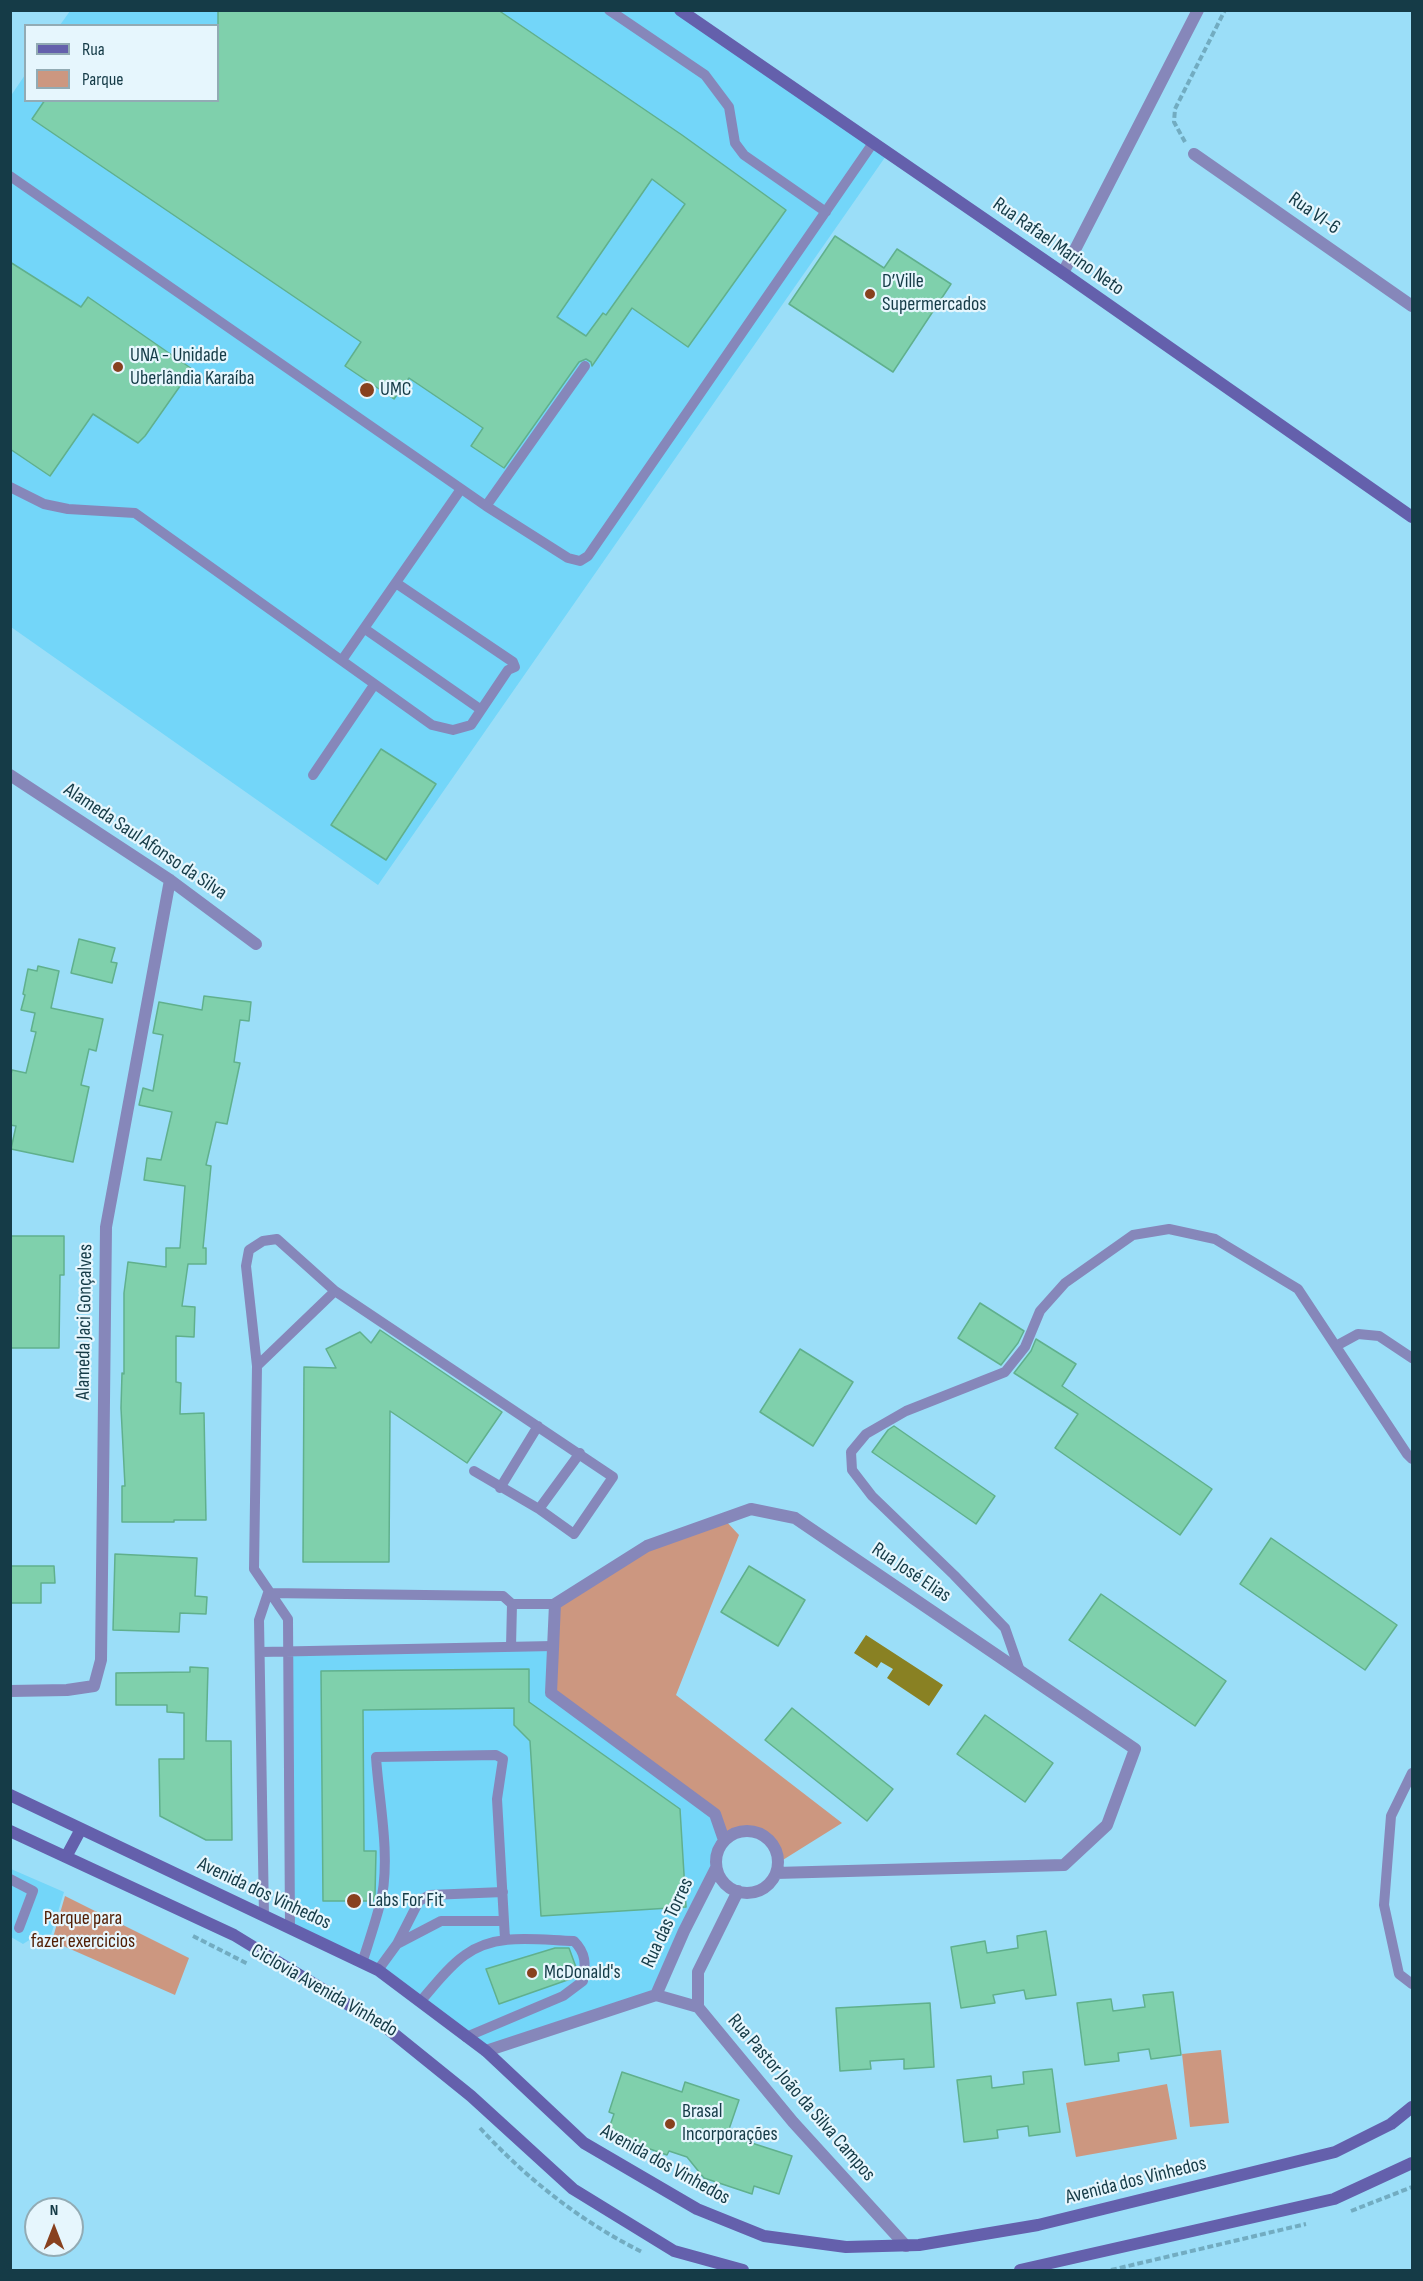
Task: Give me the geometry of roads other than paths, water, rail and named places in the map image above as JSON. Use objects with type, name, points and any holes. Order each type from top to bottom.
[{"type":"main road","name":"Rua Rafael Marino Neto","points":[[680,10],[1413,517]]},
{"type":"main road","name":"Avenida dos Vinhedos","points":[[10,1795],[378,1970],[486,2051],[584,2143],[697,2210],[764,2236],[846,2247],[919,2246],[1038,2225],[1335,2152],[1391,2124],[1413,2107]]},
{"type":"main road","points":[[66,1857],[81,1829]]},
{"type":"main road","points":[[10,1831],[234,1935],[388,2029],[471,2096],[573,2189],[674,2251],[743,2271]]},
{"type":"main road","points":[[1020,2271],[1334,2199],[1413,2163]]},
{"type":"street","points":[[1063,273],[1198,10]]},
{"type":"street","name":"Rua VI-6","points":[[1194,154],[1413,306]]},
{"type":"street","name":"Alameda Saul Afonso da Silva","points":[[10,775],[170,880],[256,944]]},
{"type":"street","name":"Alameda Jaci Gonçalves","points":[[10,1691],[67,1690],[94,1686],[98,1677],[101,1660],[106,1227],[170,880]]},
{"type":"street","name":"Rua José Elias","points":[[555,1604],[647,1546],[751,1509],[795,1518],[1135,1749],[1107,1825],[1065,1865],[776,1873]]},
{"type":"street","points":[[555,1604],[551,1693],[715,1814],[724,1840]]},
{"type":"street","points":[[743,1831],[764,1836],[772,1843],[777,1852],[778,1863],[771,1882],[754,1892],[738,1891],[726,1885],[717,1868],[716,1858],[724,1840],[743,1831]]},
{"type":"street","name":"Rua das Torres","points":[[656,1995],[684,1931],[717,1868]]},
{"type":"street","points":[[486,2051],[656,1995],[698,2007],[698,1972],[738,1891]]},
{"type":"street","name":"Rua Pastor João da Silva Campos","points":[[698,2007],[793,2122],[906,2246]]},
{"type":"lane","points":[[609,10],[705,75],[729,107],[735,143],[744,154],[826,212]]},
{"type":"lane","points":[[10,176],[486,506],[568,558],[580,561],[588,556],[873,143]]},
{"type":"lane","points":[[486,506],[585,366]]},
{"type":"lane","points":[[10,488],[44,504],[68,509],[135,513],[432,725],[453,730],[471,725],[508,670],[515,667],[513,662],[396,583]]},
{"type":"lane","points":[[342,660],[461,489]]},
{"type":"lane","points":[[365,629],[480,709]]},
{"type":"lane","points":[[312,775],[374,685]]},
{"type":"lane","points":[[1020,1671],[1005,1628],[872,1496],[852,1470],[851,1452],[866,1434],[906,1412],[1005,1372],[1025,1347],[1041,1311],[1065,1283],[1133,1235],[1169,1229],[1215,1239],[1298,1289],[1407,1454],[1413,1459]]},
{"type":"lane","points":[[290,1928],[288,1619],[268,1593],[254,1569],[258,1366],[246,1266],[249,1250],[263,1241],[277,1239],[335,1291],[613,1477],[574,1534],[539,1509],[474,1471]]},
{"type":"lane","points":[[258,1366],[335,1291]]},
{"type":"lane","points":[[1336,1346],[1358,1334],[1378,1336],[1413,1358]]},
{"type":"lane","points":[[500,1488],[538,1426]]},
{"type":"lane","points":[[539,1509],[580,1453]]},
{"type":"lane","points":[[268,1593],[503,1596],[512,1604],[555,1604]]},
{"type":"lane","points":[[264,1916],[259,1620],[268,1593]]},
{"type":"lane","points":[[511,1647],[512,1604]]},
{"type":"lane","points":[[261,1652],[553,1646]]},
{"type":"lane","points":[[362,1963],[382,1895],[385,1848],[376,1757],[496,1755],[503,1759],[497,1799],[505,1939]]},
{"type":"lane","points":[[1413,1773],[1391,1816],[1384,1905],[1399,1974],[1413,1984]]},
{"type":"lane","points":[[10,1880],[33,1891],[19,1928]]},
{"type":"lane","points":[[378,1970],[397,1944],[419,1901],[430,1895],[503,1892]]},
{"type":"lane","points":[[397,1944],[441,1921],[504,1921]]},
{"type":"lane","points":[[420,2002],[465,1955],[485,1944],[505,1939],[573,1941],[582,1949],[585,1971],[583,1981],[563,1996],[466,2037]]},
{"type":"place","name":"D’Ville Supermercados","points":[[870,294]]},
{"type":"place","name":"UNA - Unidade Uberlândia Karaíba","points":[[118,367]]},
{"type":"place","name":"UMC","points":[[367,390]]},
{"type":"place","name":"Labs For Fit","points":[[354,1901]]},
{"type":"place","name":"McDonald's","points":[[532,1973]]},
{"type":"place","name":"Brasal Incorporações","points":[[670,2124]]},
{"type":"park label","name":"Parque para fazer exercicios","points":[[83,1930]]}]
